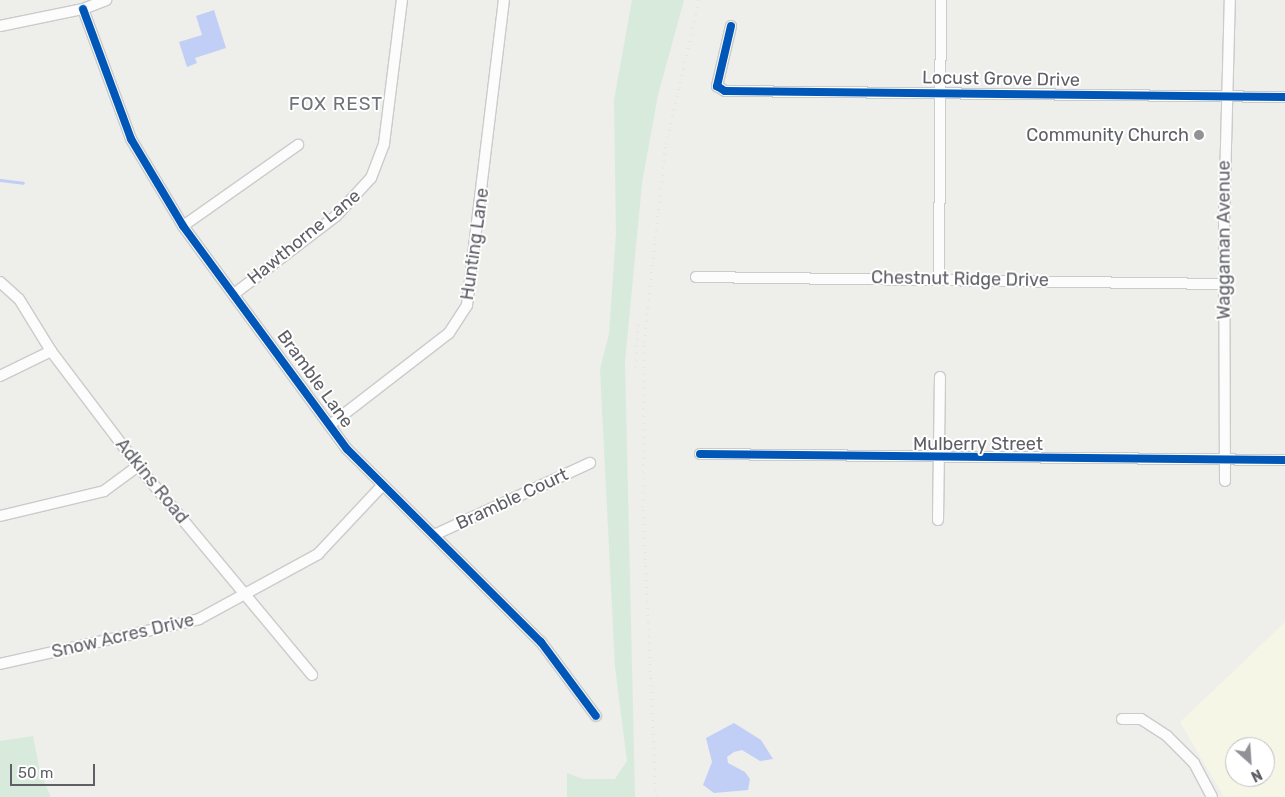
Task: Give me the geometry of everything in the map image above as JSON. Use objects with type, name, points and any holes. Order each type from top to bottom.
[{"type":"street","points":[[0,26],[83,10],[106,0]]},
{"type":"street","name":"Hawthorne Lane","points":[[234,294],[336,216],[372,178],[384,144],[402,0]]},
{"type":"street","name":"Hunting Lane","points":[[330,425],[449,334],[467,305],[504,0]]},
{"type":"street","points":[[939,278],[941,0]]},
{"type":"street","name":"Waggaman Avenue","points":[[1225,481],[1223,284],[1230,0]]},
{"type":"street","name":"Bramble Lane","points":[[83,10],[130,139],[183,226],[330,425],[382,487],[541,642],[596,716]]},
{"type":"street","name":"Locust Grove Drive","points":[[731,26],[717,86],[726,91],[1285,97]]},
{"type":"street","points":[[183,226],[298,145]]},
{"type":"street","name":"Chestnut Ridge Drive","points":[[696,277],[939,278],[1223,284]]},
{"type":"street","name":"Adkins Road","points":[[0,282],[19,299],[51,351],[138,466],[247,594],[312,675]]},
{"type":"street","points":[[0,376],[51,351]]},
{"type":"street","points":[[938,520],[940,378]]},
{"type":"street","name":"Mulberry Street","points":[[700,454],[939,459],[1285,460]]},
{"type":"street","name":"Bramble Court","points":[[434,536],[590,463]]},
{"type":"street","points":[[0,516],[104,491],[138,466]]},
{"type":"street","name":"Snow Acres Drive","points":[[0,664],[179,626],[247,594],[318,554],[382,487]]},
{"type":"street","points":[[1122,719],[1141,719],[1167,736],[1194,763],[1212,797]]},
{"type":"shaded area","points":[[632,0],[684,0],[658,95],[642,183],[625,362],[635,797],[567,797],[567,773],[583,779],[615,779],[627,761],[615,667],[600,369],[609,334],[616,234],[614,100]]},
{"type":"shaded area","points":[[1285,622],[1285,797],[1224,797],[1180,722]]},
{"type":"shaded area","points":[[33,736],[40,772],[51,797],[0,797],[0,741]]},
{"type":"water","points":[[214,10],[226,48],[195,58],[197,63],[187,67],[179,42],[202,35],[196,16]]},
{"type":"water","points":[[734,723],[761,740],[773,759],[760,761],[742,750],[734,752],[727,757],[728,763],[745,772],[750,779],[748,790],[714,793],[703,785],[712,762],[706,738]]},
{"type":"waterway","points":[[0,180],[23,183]]},
{"type":"railway","points":[[656,797],[643,507],[644,342],[666,144],[699,0]]},
{"type":"railway","points":[[636,367],[638,320]]},
{"type":"cycle path","points":[[83,9],[131,139],[183,226],[347,449],[541,642],[596,716]]},
{"type":"cycle path","points":[[731,26],[717,86],[725,91],[1285,97]]},
{"type":"cycle path","points":[[700,454],[1285,460]]},
{"type":"place","name":"Community Church","points":[[1199,135]]},
{"type":"district","name":"FOX REST","points":[[336,104]]}]
